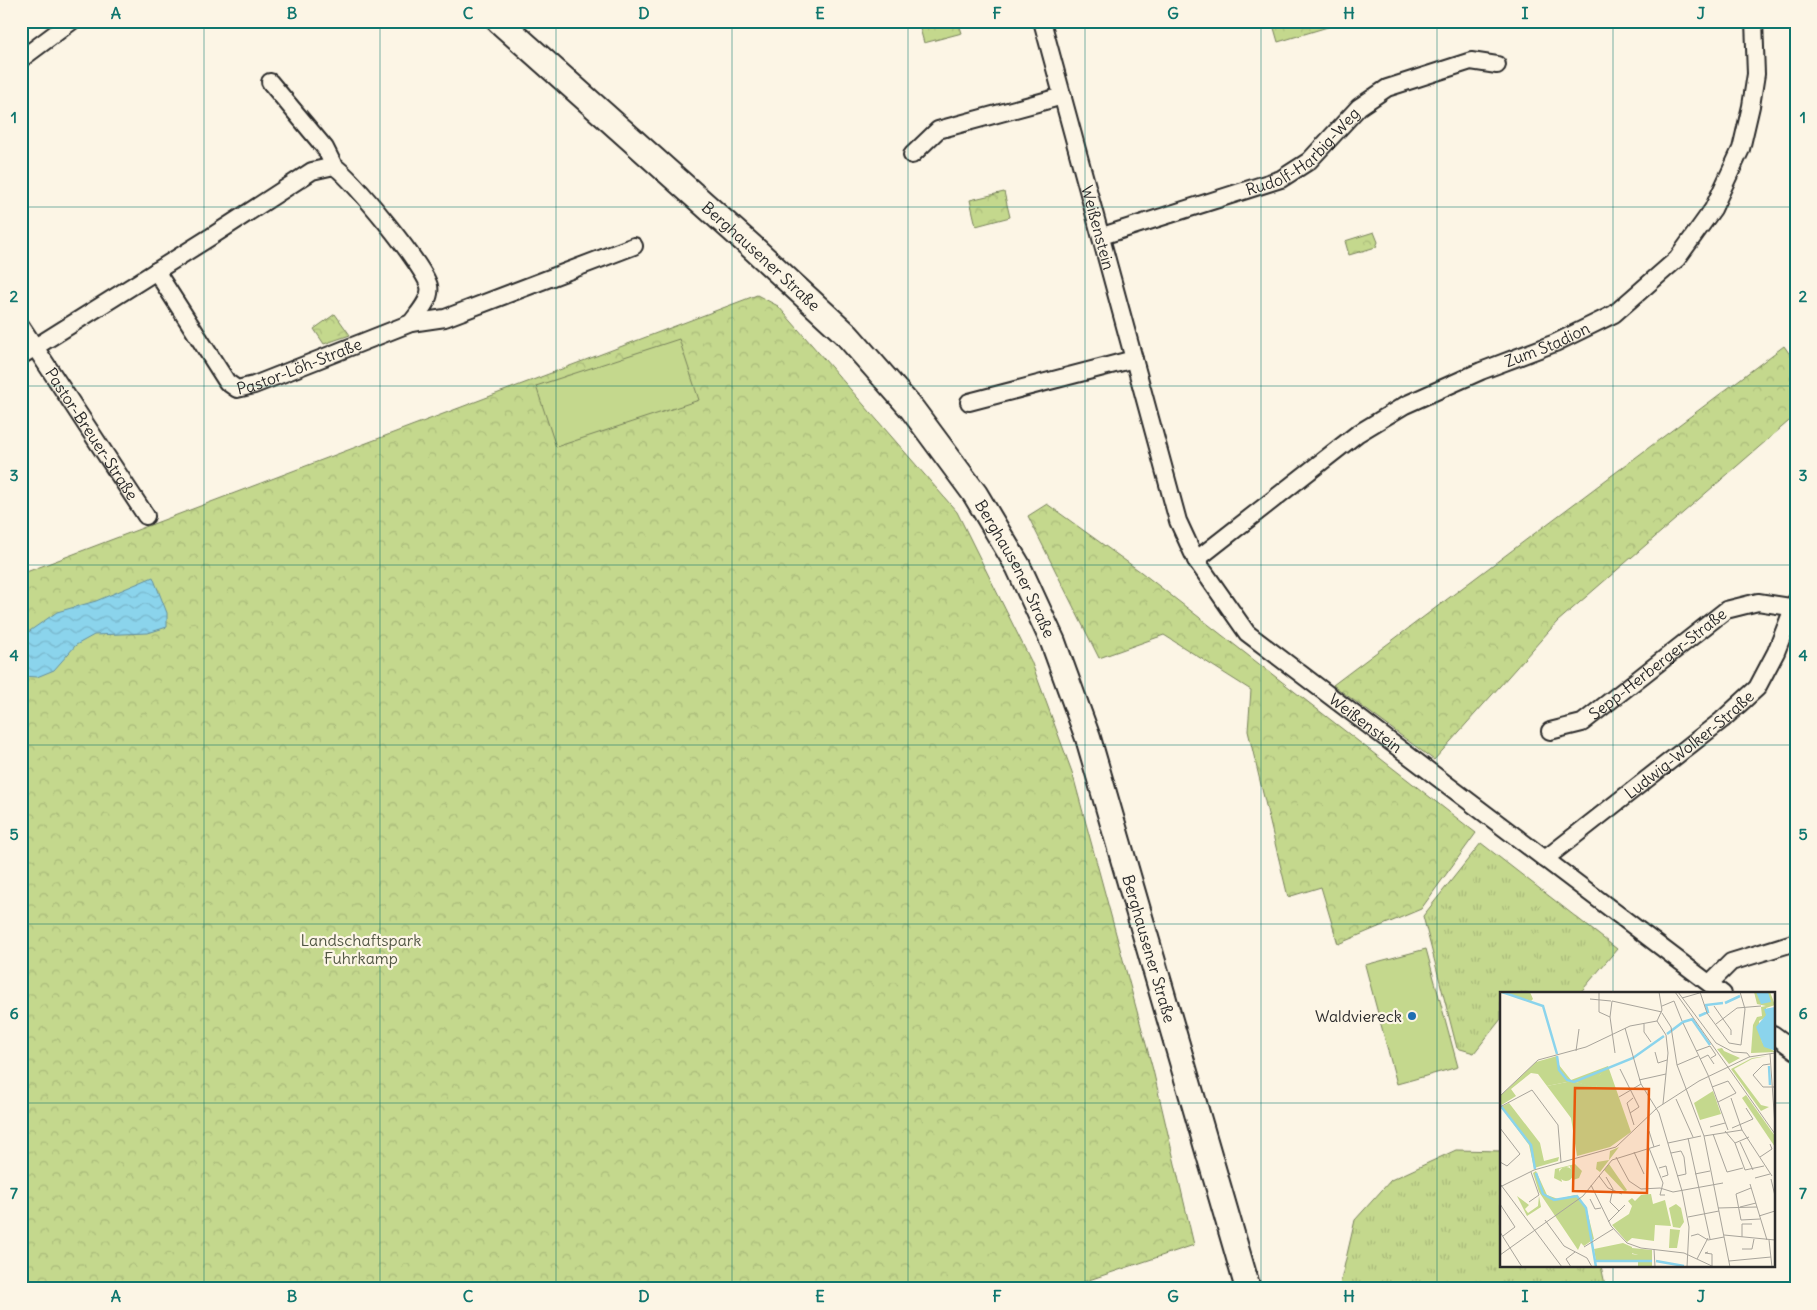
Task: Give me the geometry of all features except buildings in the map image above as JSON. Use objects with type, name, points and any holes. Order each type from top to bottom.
[{"type":"main road","name":"Berghausener Straße","points":[[499,21],[766,259],[846,334],[912,409],[975,494],[1018,566],[1053,642],[1088,738],[1248,1289]]},
{"type":"street","points":[[21,58],[72,21]]},
{"type":"street","name":"Weißenstein","points":[[1042,21],[1102,236],[1178,522],[1196,560],[1247,633],[1721,992]]},
{"type":"street","name":"Zum Stadion","points":[[1196,560],[1357,434],[1405,405],[1480,371],[1554,343],[1614,314],[1677,259],[1714,209],[1741,148],[1756,74],[1754,21]]},
{"type":"street","name":"Rudolf-Harbig-Weg","points":[[1102,236],[1281,179],[1309,161],[1359,107],[1387,88],[1470,61],[1497,65]]},
{"type":"street","points":[[270,82],[325,148],[334,166],[342,171],[411,256],[429,287],[426,302],[411,323]]},
{"type":"street","points":[[912,155],[938,130],[1063,96]]},
{"type":"street","points":[[21,356],[156,272],[312,171],[334,166]]},
{"type":"street","name":"Pastor-Löh-Straße","points":[[156,272],[227,382],[237,388],[254,385],[411,323],[445,318],[634,246]]},
{"type":"street","name":"Pastor-Breuer-Straße","points":[[21,326],[146,516]]},
{"type":"street","points":[[969,402],[1134,359]]},
{"type":"street","name":"Sepp-Herberger-Straße","points":[[1550,731],[1582,723],[1726,610],[1758,602],[1795,605]]},
{"type":"street","name":"Ludwig-Wolker-Straße","points":[[1545,859],[1722,720],[1758,688],[1776,652],[1795,605]]},
{"type":"street","points":[[1710,983],[1731,962],[1796,942]]},
{"type":"street","points":[[1774,1035],[1796,1051]]},
{"type":"green space","points":[[918,21],[958,21],[962,33],[924,43]]},
{"type":"green space","points":[[1272,21],[1329,21],[1331,26],[1278,42]]},
{"type":"green space","points":[[1004,192],[1010,217],[976,226],[970,200]]},
{"type":"green space","points":[[1374,232],[1378,242],[1376,247],[1349,255],[1345,241]]},
{"type":"green space","name":"Landschaftspark Fuhrkamp","points":[[757,295],[778,306],[957,512],[1031,661],[1072,772],[1153,1070],[1194,1245],[1062,1289],[21,1289],[21,574]]},
{"type":"green space","points":[[335,314],[350,335],[324,344],[314,329]]},
{"type":"green space","points":[[679,339],[699,400],[556,447],[536,386]]},
{"type":"green space","points":[[1784,346],[1796,363],[1796,415],[1557,622],[1434,760],[1333,685]]},
{"type":"green space","points":[[1047,504],[1141,572],[1476,833],[1421,909],[1338,944],[1321,887],[1288,897],[1248,731],[1251,690],[1164,635],[1099,658],[1028,516]]},
{"type":"green space","points":[[1481,843],[1617,949],[1581,992],[1500,992],[1500,1020],[1474,1053],[1457,1048],[1423,916]]},
{"type":"green space","name":"Waldviereck","points":[[1426,949],[1458,1067],[1397,1084],[1365,965]]},
{"type":"green space","points":[[1456,1150],[1500,1151],[1500,1268],[1601,1268],[1606,1289],[1339,1289],[1355,1220],[1391,1180]]},
{"type":"water","points":[[153,577],[167,613],[167,627],[148,633],[94,635],[76,645],[54,670],[37,677],[21,676],[21,637],[57,612],[96,601]]},
{"type":"place","name":"Waldviereck","points":[[1412,1016]]}]
